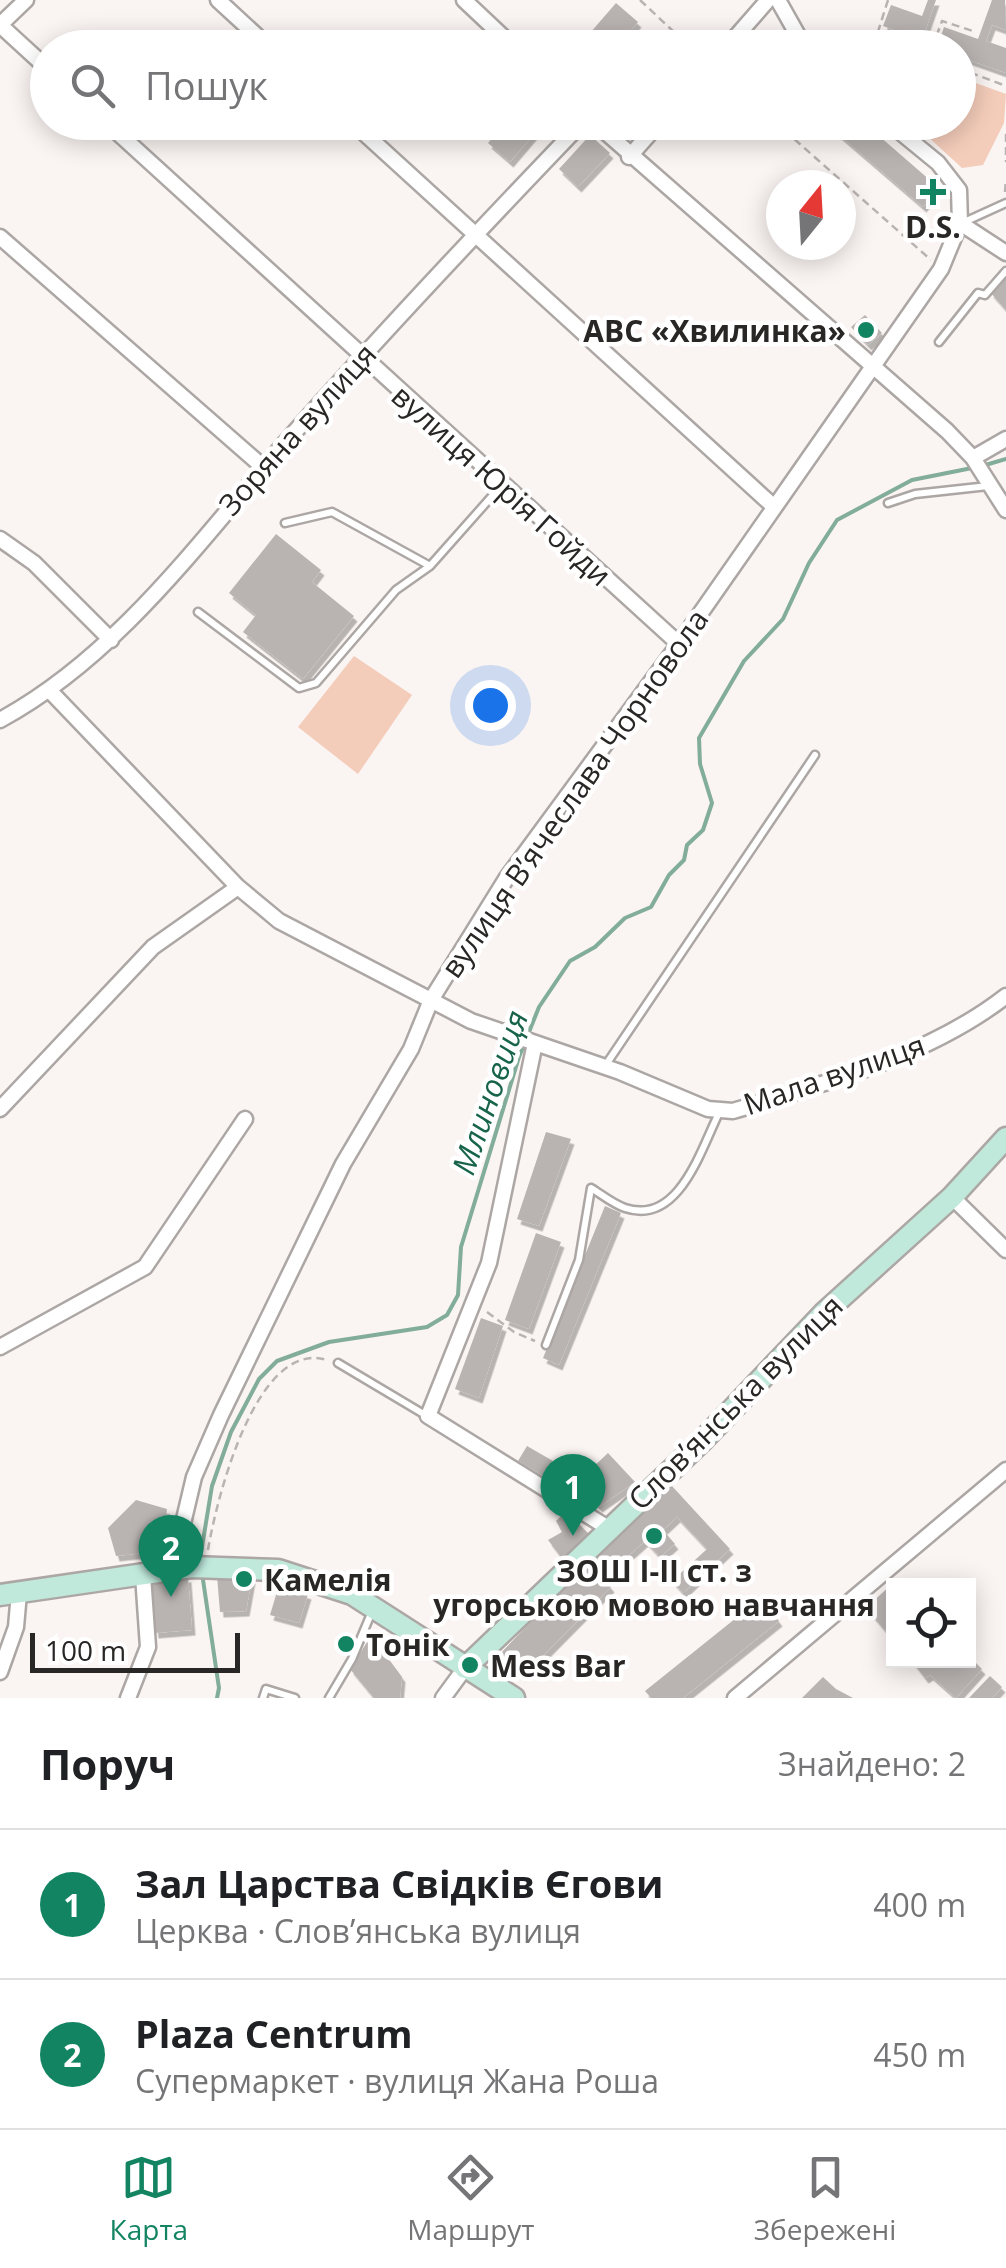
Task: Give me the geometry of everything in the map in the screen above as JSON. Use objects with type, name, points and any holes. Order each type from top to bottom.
[{"type":"street","points":[[26,0],[0,25],[30,52]]},
{"type":"street","points":[[218,0],[250,30]]},
{"type":"street","points":[[464,0],[496,30]]},
{"type":"street","points":[[742,30],[768,0]]},
{"type":"street","points":[[778,0],[794,30]]},
{"type":"street","name":"вулиця Юрія Гойди","points":[[125,140],[360,358],[680,644]]},
{"type":"street","points":[[371,140],[772,505]]},
{"type":"street","name":"Зоряна вулиця","points":[[0,720],[51,692],[111,640],[360,358],[566,140]]},
{"type":"street","points":[[613,140],[973,458],[1006,510]]},
{"type":"street","points":[[630,157],[645,140]]},
{"type":"street","points":[[908,140],[959,190],[960,224],[1006,253]]},
{"type":"street","name":"вулиця Вʼячеслава Чорновола","points":[[197,1563],[194,1477],[326,1197],[411,1049],[431,1000],[506,879],[680,644],[772,505],[874,368],[941,268],[960,224]]},
{"type":"street","points":[[0,237],[263,467]]},
{"type":"street","points":[[973,458],[1006,439]]},
{"type":"street","points":[[0,539],[34,563],[111,640]]},
{"type":"street","name":"Мала вулиця","points":[[51,692],[238,887],[279,921],[431,1000],[512,1035],[720,1112],[790,1094],[912,1051],[968,1023],[1006,996]]},
{"type":"street","points":[[0,1109],[153,946],[238,887]]},
{"type":"street","points":[[535,1043],[489,1264],[428,1416],[608,1528]]},
{"type":"street","points":[[0,1347],[145,1268],[245,1119]]},
{"type":"street","name":"Словʼянська вулиця","points":[[465,1668],[706,1438],[838,1300],[952,1197],[1006,1138]]},
{"type":"street","points":[[952,1197],[1006,1250]]},
{"type":"street","points":[[735,1698],[1006,1470]]},
{"type":"street","points":[[0,1672],[16,1627],[9,1594],[144,1576],[197,1563],[249,1566],[332,1585],[514,1698]]},
{"type":"street","points":[[128,1698],[148,1648],[144,1576]]},
{"type":"street","points":[[443,1698],[465,1668]]},
{"type":"lane","points":[[960,224],[1006,203]]},
{"type":"lane","points":[[939,342],[978,293],[985,295],[1006,271]]},
{"type":"lane","points":[[888,503],[915,494],[988,483]]},
{"type":"lane","points":[[198,612],[299,688],[316,684],[396,590],[430,566],[502,485]]},
{"type":"lane","points":[[285,523],[332,512],[430,566]]},
{"type":"lane","points":[[604,1067],[815,755]]},
{"type":"lane","points":[[546,1345],[580,1260],[591,1188],[626,1208],[648,1210],[667,1204],[687,1179],[720,1112]]},
{"type":"lane","points":[[338,1364],[428,1416]]},
{"type":"lane","points":[[329,1698],[352,1660],[373,1608]]},
{"type":"lane","points":[[263,1698],[266,1689],[295,1698]]},
{"type":"path","points":[[640,0],[672,30]]},
{"type":"path","points":[[879,30],[888,0]]},
{"type":"path","points":[[939,30],[942,21],[970,30]]},
{"type":"path","points":[[976,75],[1006,86]]},
{"type":"path","points":[[1006,134],[1006,162]]},
{"type":"path","points":[[795,140],[941,268]]},
{"type":"path","points":[[1006,179],[1006,203]]},
{"type":"path","points":[[474,1301],[514,1332],[546,1345]]},
{"type":"path","points":[[197,1563],[216,1503],[257,1402],[286,1365],[316,1356],[338,1364]]},
{"type":"shaded area","points":[[976,83],[1006,94],[1004,123],[983,165],[962,168],[932,140],[976,140]]},
{"type":"shaded area","points":[[354,656],[412,695],[358,774],[298,727]]},
{"type":"building","points":[[928,0],[936,0],[926,30],[883,26],[891,5],[922,16]]},
{"type":"building","points":[[992,0],[1005,0],[1006,30],[992,25],[986,41],[1006,48],[1006,73],[976,62],[978,39]]},
{"type":"building","points":[[616,3],[638,22],[631,30],[593,30]]},
{"type":"building","points":[[490,140],[529,140],[510,162],[488,143]]},
{"type":"building","points":[[585,140],[596,140],[610,153],[578,187],[559,169]]},
{"type":"building","points":[[845,140],[884,140],[939,188],[923,207]]},
{"type":"building","points":[[1006,277],[1006,310],[990,292]]},
{"type":"building","name":"АВС «Хвилинка»","points":[[865,315],[882,333],[868,345],[851,327]]},
{"type":"building","points":[[276,534],[321,570],[312,582],[354,616],[303,679],[243,632],[256,615],[229,593]]},
{"type":"building","points":[[546,1132],[571,1139],[539,1226],[517,1219]]},
{"type":"building","points":[[605,1206],[621,1213],[559,1365],[543,1358]]},
{"type":"building","points":[[536,1233],[561,1242],[529,1329],[505,1320]]},
{"type":"building","points":[[481,1318],[503,1326],[479,1398],[455,1389]]},
{"type":"building","points":[[527,1446],[553,1461],[544,1476],[518,1461]]},
{"type":"building","points":[[608,1453],[635,1482],[599,1507],[571,1478],[585,1465],[590,1470]]},
{"type":"building","points":[[671,1485],[730,1549],[683,1593],[672,1581],[707,1549],[677,1517],[663,1530],[675,1544],[660,1557],[645,1541],[603,1578],[611,1587],[523,1676],[499,1655],[588,1561]]},
{"type":"building","points":[[136,1500],[167,1509],[163,1543],[153,1552],[116,1556],[108,1528]]},
{"type":"building","points":[[566,1511],[590,1535],[564,1561],[548,1540],[562,1532],[556,1521]]},
{"type":"building","points":[[217,1576],[252,1578],[246,1611],[220,1612]]},
{"type":"building","points":[[188,1577],[192,1630],[155,1633],[150,1579]]},
{"type":"building","points":[[279,1585],[308,1594],[299,1623],[270,1615]]},
{"type":"building","points":[[886,1589],[886,1632],[866,1608]]},
{"type":"building","points":[[761,1598],[779,1621],[683,1698],[651,1698],[645,1691]]},
{"type":"building","points":[[369,1639],[375,1646],[376,1642],[402,1677],[400,1698],[374,1698],[350,1669]]},
{"type":"building","points":[[976,1663],[982,1669],[956,1698],[930,1675],[925,1678],[917,1668],[976,1668]]},
{"type":"building","points":[[990,1676],[1002,1687],[992,1698],[969,1698]]},
{"type":"building","points":[[823,1677],[836,1689],[853,1698],[802,1698]]},
{"type":"waterway","name":"Млиновиця","points":[[982,466],[1006,459]]},
{"type":"waterway","name":"Млиновиця","points":[[200,1559],[212,1486],[231,1432],[259,1379],[277,1361],[329,1342],[427,1327],[447,1315],[458,1295],[461,1247],[519,1057],[539,1007],[570,961],[595,947],[625,918],[651,907],[669,875],[684,860],[687,845],[703,830],[712,803],[700,764],[699,738],[744,661],[783,619],[809,563],[837,520],[912,480],[972,468]]},
{"type":"waterway","name":"Млиновиця","points":[[202,1573],[219,1688],[217,1698]]},
{"type":"place","name":"D.S.","points":[[933,192]]},
{"type":"place","name":"АВС «Хвилинка»","points":[[866,330]]},
{"type":"place","name":"Зал Царства Свідків Єгови","points":[[573,1536]]},
{"type":"place","name":"ЗОШ І-ІІ ст. з угорською мовою навчання","points":[[654,1536]]},
{"type":"place","name":"Камелія","points":[[244,1579]]},
{"type":"place","name":"Plaza Centrum","points":[[171,1597]]},
{"type":"place","name":"Тонік","points":[[346,1644]]},
{"type":"place","name":"Mess Bar","points":[[470,1665]]}]
